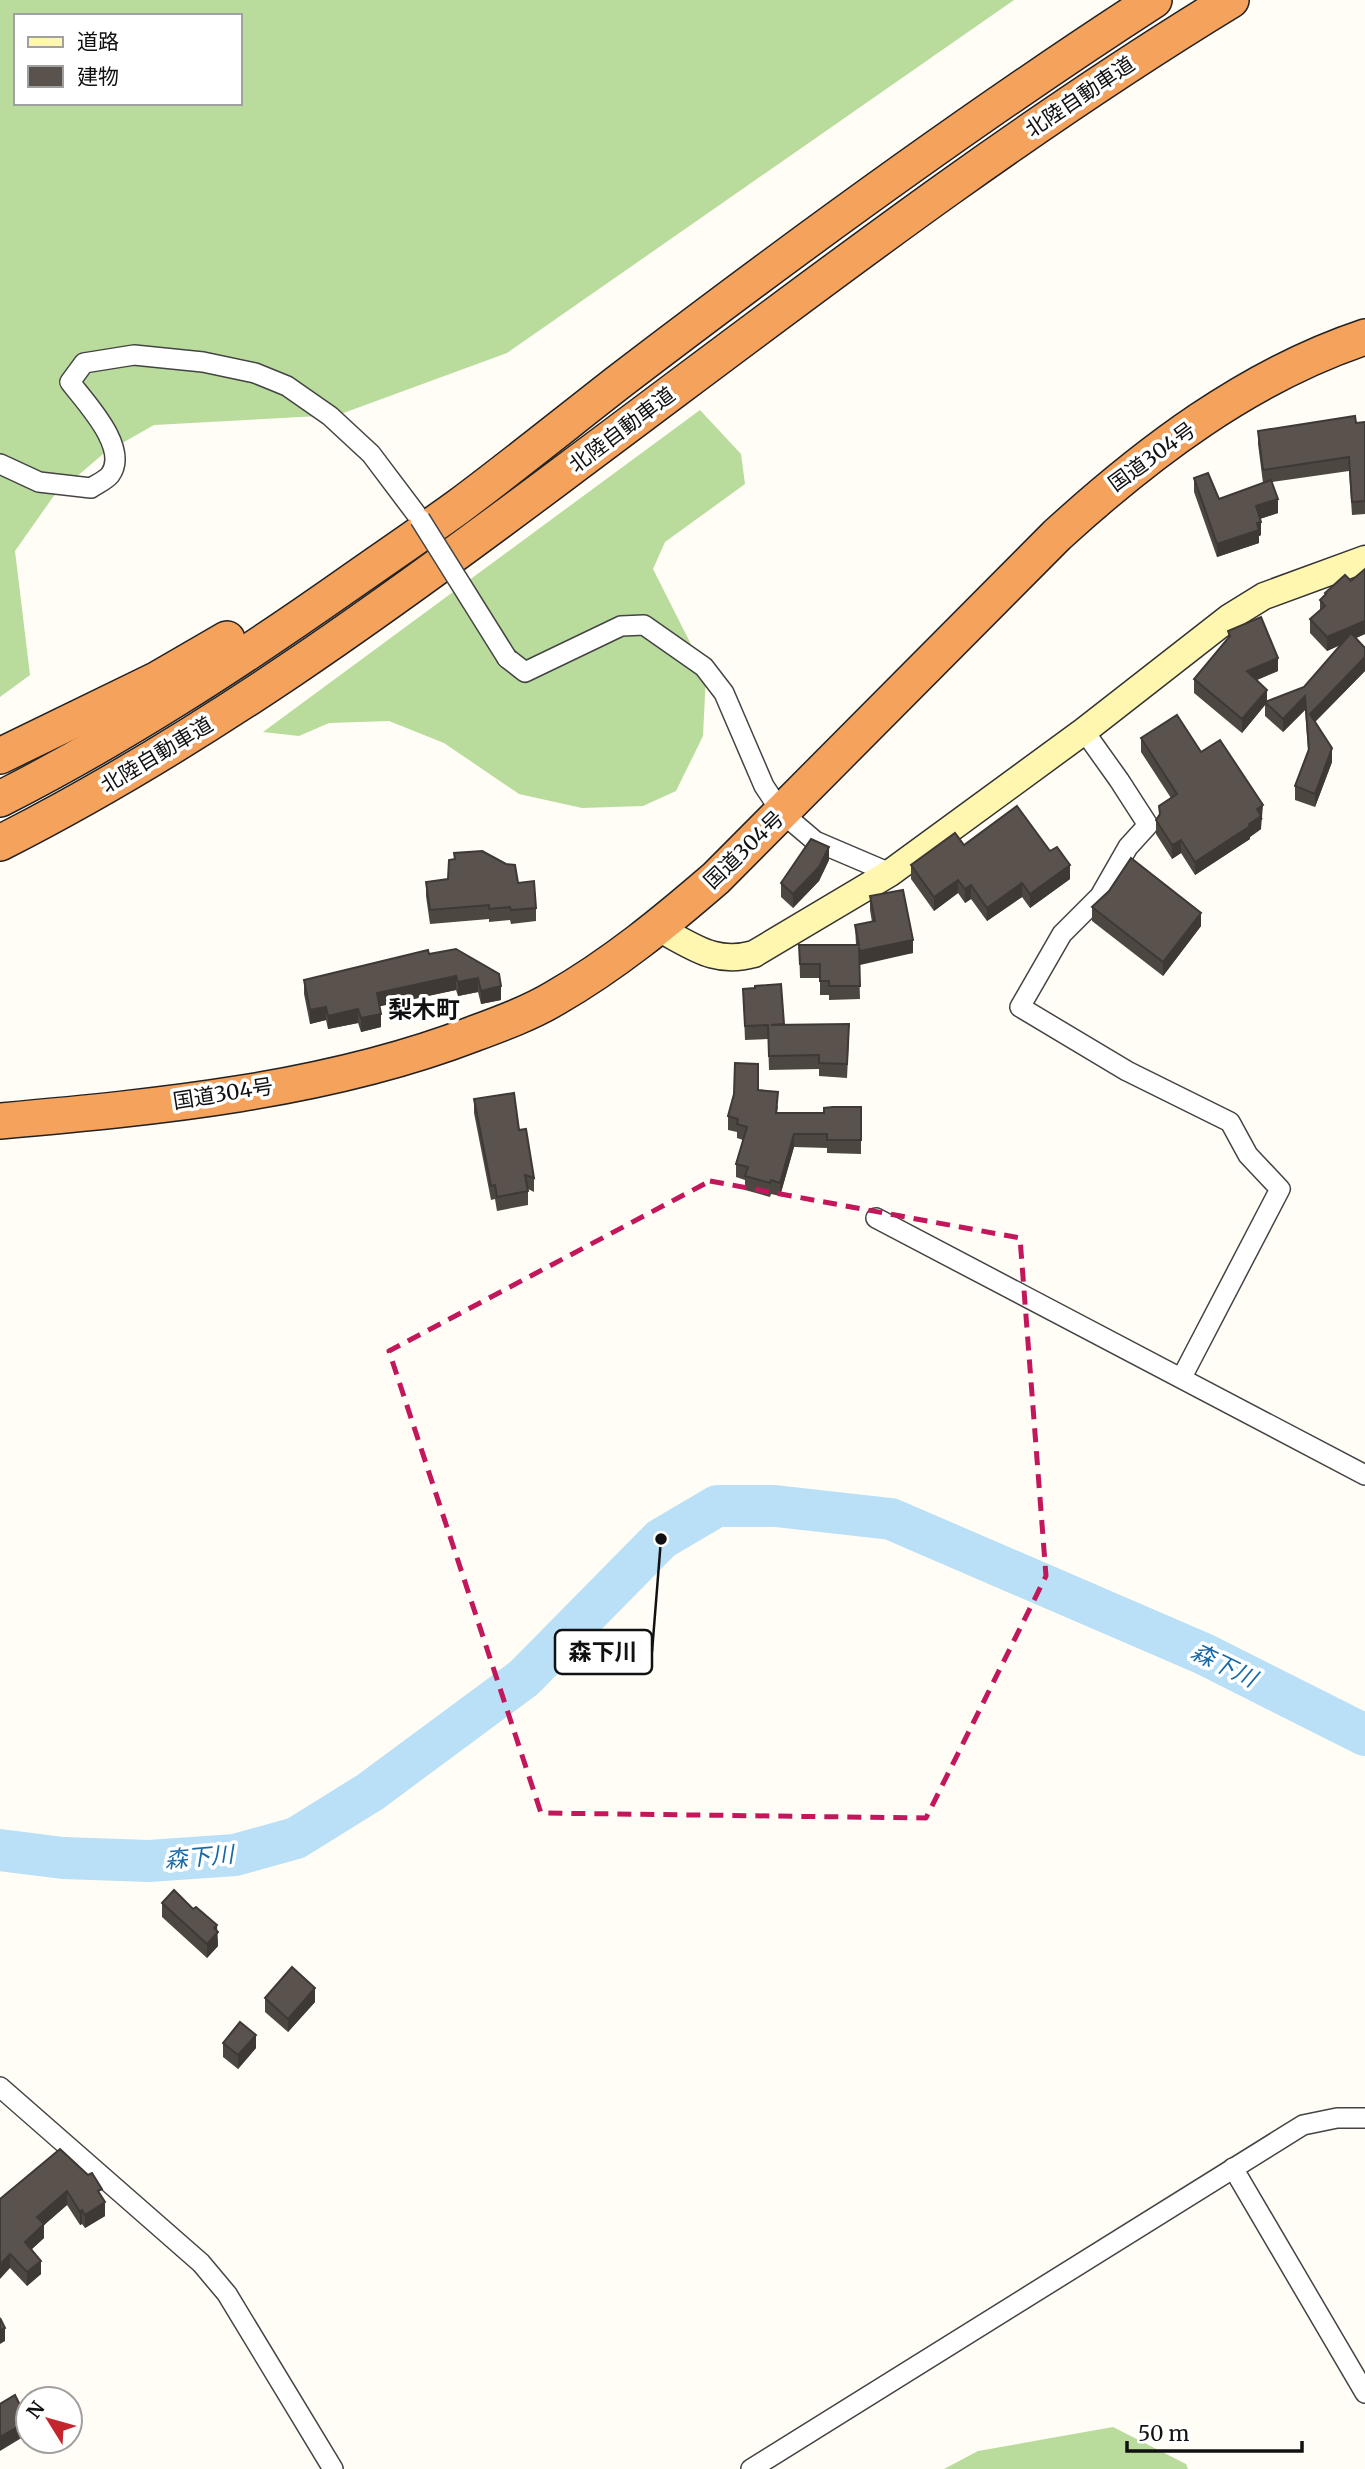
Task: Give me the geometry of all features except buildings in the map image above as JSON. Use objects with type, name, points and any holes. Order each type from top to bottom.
[{"type":"highway","name":"北陸自動車道","points":[[0,799],[44,777],[164,706],[280,632],[457,508],[622,380],[927,153],[1037,76],[1154,0]]},
{"type":"highway","name":"北陸自動車道","points":[[0,843],[65,810],[165,751],[303,663],[475,540],[952,186],[1064,107],[1231,0]]},
{"type":"highway","name":"国道304号","points":[[0,1121],[202,1099],[338,1075],[426,1053],[553,999],[607,966],[658,928],[716,878],[1057,535],[1112,485],[1178,436],[1245,392],[1292,367],[1365,337]]},
{"type":"highway","points":[[0,756],[158,679],[348,569],[449,501],[571,411],[622,380]]},
{"type":"street","points":[[0,464],[39,482],[91,488],[110,475],[114,463],[114,448],[108,433],[70,382],[84,363],[134,355],[203,362],[255,373],[287,386],[330,416],[371,454],[420,519],[507,658],[525,672],[621,626],[644,625],[704,667],[724,693],[764,786],[782,813],[816,841],[890,873]]},
{"type":"street","points":[[658,928],[714,957],[736,959],[754,954],[890,873],[1084,731],[1230,617],[1264,596],[1365,559]]},
{"type":"street","points":[[1084,731],[1148,825],[1128,847],[1100,895],[1062,934],[1020,1007],[1127,1071],[1230,1122],[1248,1155],[1280,1189],[1182,1377]]},
{"type":"street","points":[[876,1218],[1365,1475]]},
{"type":"street","points":[[0,2087],[201,2263],[227,2294],[333,2469]]},
{"type":"street","points":[[751,2469],[1303,2125],[1337,2118],[1365,2118]]},
{"type":"street","points":[[1233,2168],[1365,2393]]},
{"type":"highlighted area","points":[[710,1181],[1020,1238],[1046,1576],[926,1818],[541,1813],[389,1351]]},
{"type":"green space","points":[[0,0],[1014,0],[507,353],[338,415],[154,425],[103,454],[53,497],[15,551],[30,675],[0,697]]},
{"type":"green space","points":[[700,410],[741,454],[745,484],[665,542],[653,569],[706,674],[703,736],[676,791],[643,806],[582,808],[519,794],[444,743],[389,721],[329,723],[299,736],[263,732]]},
{"type":"green space","points":[[1113,2427],[1186,2464],[1188,2469],[944,2469],[978,2451]]},
{"type":"waterway","name":"森下川","points":[[0,1850],[63,1858],[149,1861],[235,1855],[296,1838],[370,1792],[524,1678],[661,1539],[717,1506],[775,1506],[891,1519],[1204,1654],[1365,1735]]},
{"type":"place","name":"森下川","points":[[661,1539]]},
{"type":"district","name":"梨木町","points":[[424,1010]]}]
